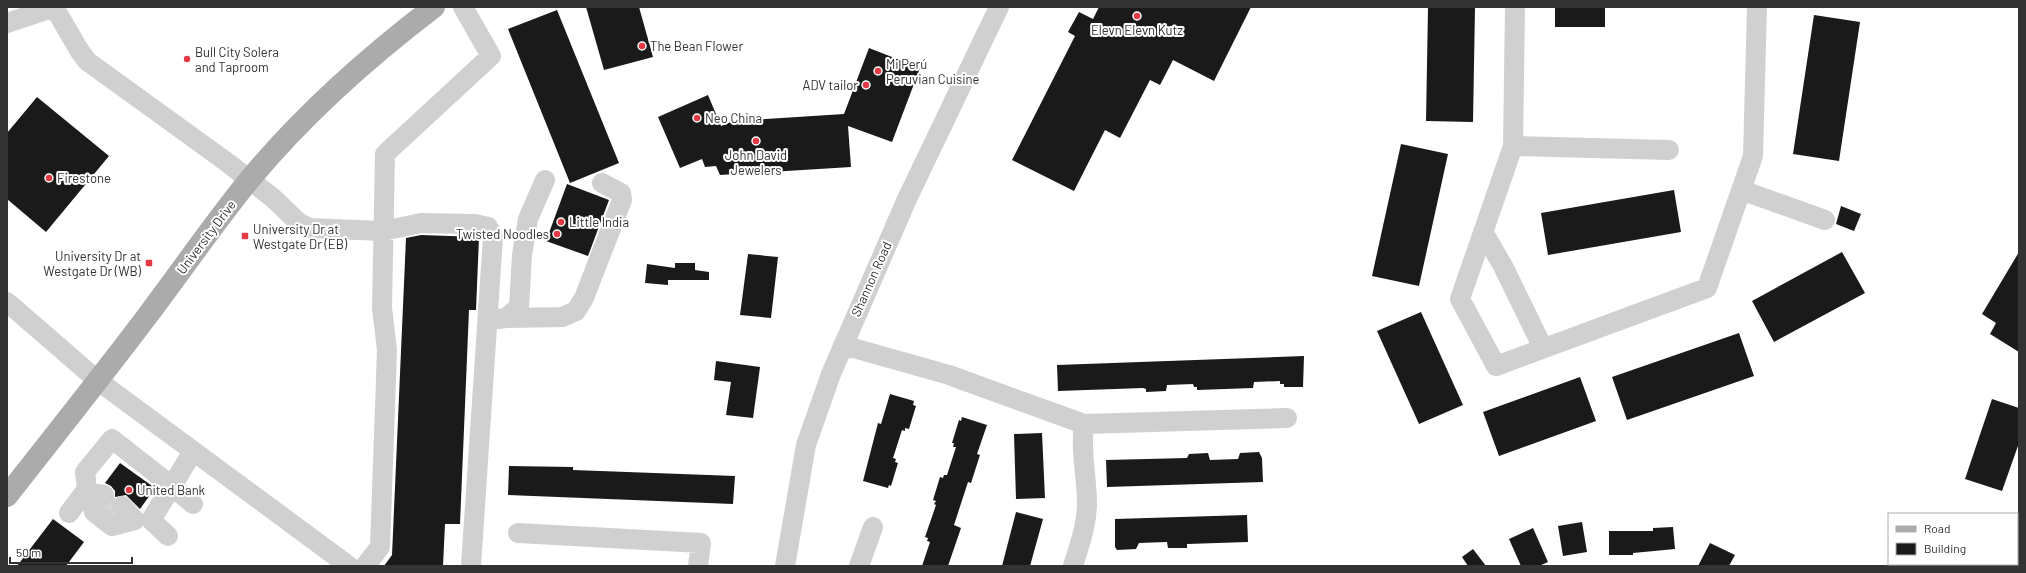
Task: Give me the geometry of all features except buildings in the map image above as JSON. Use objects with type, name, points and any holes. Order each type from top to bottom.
[{"type":"main road","name":"University Drive","points":[[7,496],[250,180],[298,126],[360,66],[434,7]]},
{"type":"street","points":[[7,23],[55,7],[71,38],[87,61],[250,180],[298,222],[310,228],[383,231],[420,223],[475,224],[488,227],[492,237],[497,319],[471,566]]},
{"type":"street","points":[[365,566],[380,547],[386,350],[382,308],[385,154],[491,56],[463,7]]},
{"type":"street","name":"Shannon Road","points":[[786,566],[806,445],[843,345],[904,206],[999,7]]},
{"type":"street","points":[[1515,7],[1513,146],[1460,299],[1496,366],[1707,288],[1753,156],[1757,7]]},
{"type":"street","points":[[1513,146],[1669,150]]},
{"type":"street","points":[[497,319],[519,307],[522,255],[528,219],[545,180]]},
{"type":"street","points":[[497,319],[562,317],[576,311],[584,298],[622,200],[621,193],[602,183]]},
{"type":"street","points":[[1741,190],[1825,220]]},
{"type":"street","points":[[1483,232],[1503,266],[1543,348]]},
{"type":"street","points":[[7,302],[97,380],[349,566]]},
{"type":"street","points":[[843,345],[949,375],[1084,424],[1286,418]]},
{"type":"street","points":[[1073,566],[1086,521],[1087,503],[1082,436],[1084,424]]},
{"type":"street","points":[[193,451],[172,486],[131,515],[112,526],[94,512],[96,494],[85,472],[112,439],[172,486],[193,504]]},
{"type":"street","points":[[69,513],[96,494]]},
{"type":"street","points":[[131,515],[168,536]]},
{"type":"street","points":[[859,566],[873,526]]},
{"type":"street","points":[[518,533],[701,543],[698,566]]},
{"type":"tunnel","points":[[101,500],[117,512]]},
{"type":"place","name":"Elevn Elevn Kutz","points":[[1137,16]]},
{"type":"place","name":"The Bean Flower","points":[[642,46]]},
{"type":"place","name":"Bull City Solera and Taproom","points":[[187,59]]},
{"type":"place","name":"Mi Perú Peruvian Cuisine","points":[[878,71]]},
{"type":"place","name":"ADV tailor","points":[[866,85]]},
{"type":"place","name":"Neo China","points":[[697,118]]},
{"type":"place","name":"John David Jewelers","points":[[756,141]]},
{"type":"place","name":"Firestone","points":[[49,178]]},
{"type":"place","name":"Little India","points":[[561,222]]},
{"type":"place","name":"Twisted Noodles","points":[[557,234]]},
{"type":"place","name":"University Dr at Westgate Dr (EB)","points":[[245,236]]},
{"type":"place","name":"University Dr at Westgate Dr (WB)","points":[[149,263]]},
{"type":"place","name":"United Bank","points":[[129,490]]}]
